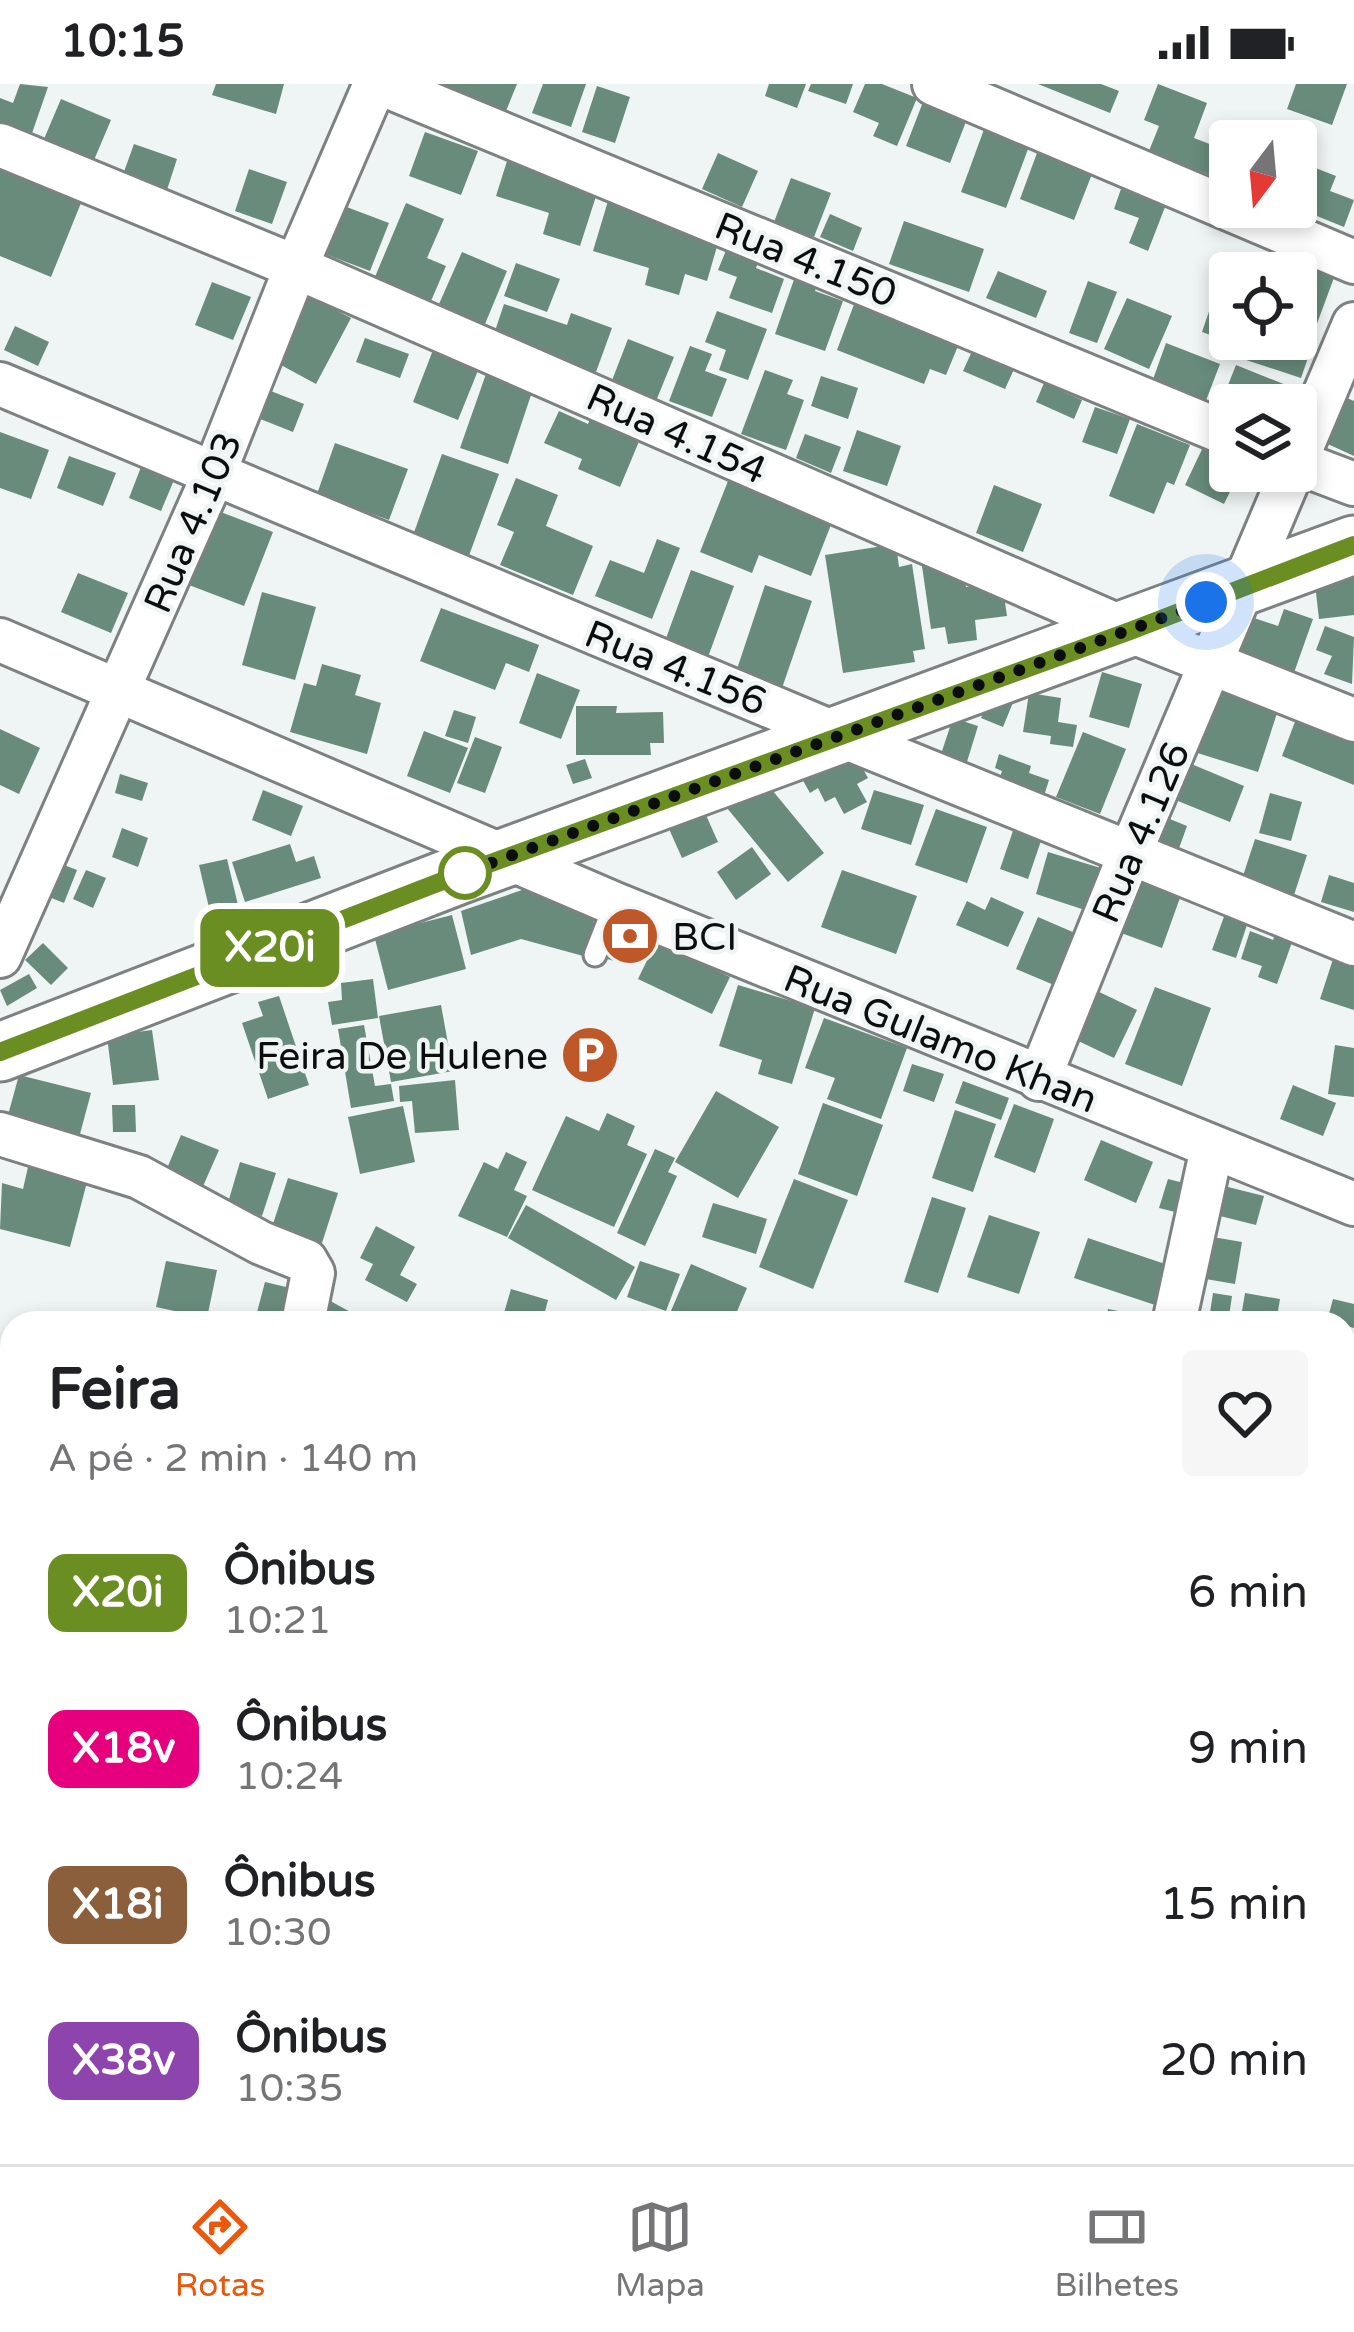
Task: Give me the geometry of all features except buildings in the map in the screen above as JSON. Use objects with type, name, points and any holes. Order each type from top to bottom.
[{"type":"main road","points":[[0,1052],[506,857],[1354,545]]},
{"type":"street","name":"Rua 4.103","points":[[0,956],[213,476],[296,267],[378,84]]},
{"type":"street","name":"Rua 4.150","points":[[378,84],[1209,426]]},
{"type":"street","points":[[934,84],[1354,262]]},
{"type":"street","name":"Rua 4.154","points":[[0,145],[296,267],[1130,631],[1354,720]]},
{"type":"street","points":[[1317,412],[1354,324]]},
{"type":"street","name":"Rua 4.156","points":[[0,384],[213,476],[1354,944]]},
{"type":"street","points":[[1317,470],[1354,484]]},
{"type":"street","name":"Rua 4.126","points":[[1039,1079],[1283,492]]},
{"type":"street","name":"Rua Gulamo Khan","points":[[0,640],[615,904],[1354,1204]]},
{"type":"street","points":[[0,1134],[139,1177],[261,1243],[307,1261],[313,1273],[305,1311]]},
{"type":"street","points":[[1177,1311],[1212,1148]]},
{"type":"lane","points":[[595,955],[615,904]]},
{"type":"bus line","name":"X20i","points":[[0,1052],[458,875],[1354,545]]},
{"type":"place","name":"BCI","points":[[630,936]]},
{"type":"place","name":"Feira De Hulene","points":[[590,1055]]},
{"type":"route","points":[[465,873],[458,875],[1206,602]]}]
